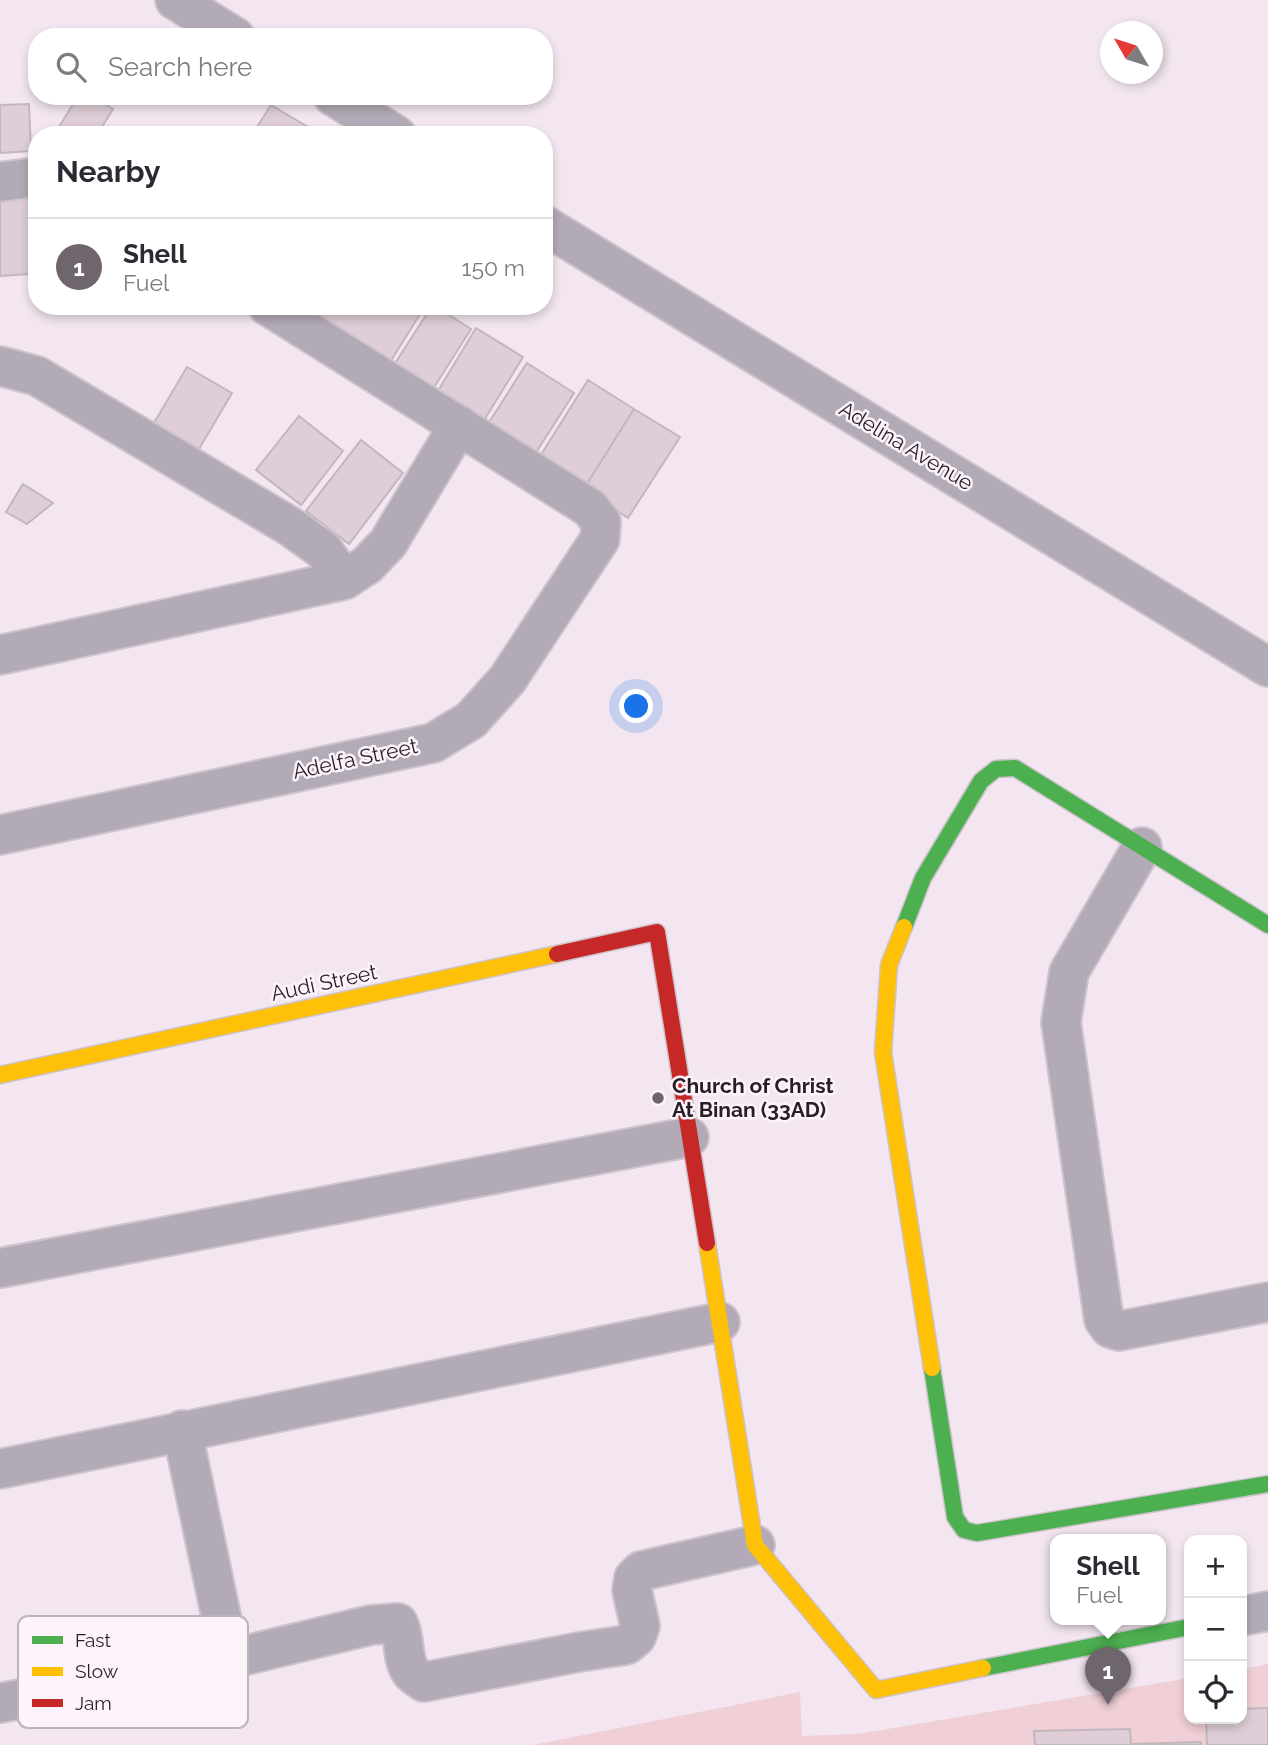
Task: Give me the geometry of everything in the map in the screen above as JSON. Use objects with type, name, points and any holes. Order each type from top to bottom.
[{"type":"street","points":[[175,0],[220,28]]},
{"type":"street","points":[[348,105],[381,126]]},
{"type":"street","points":[[0,182],[28,178]]},
{"type":"street","name":"Adelina Avenue","points":[[553,230],[1268,667]]},
{"type":"street","points":[[0,655],[344,580],[367,565],[388,543],[459,425],[282,315]]},
{"type":"street","points":[[0,366],[37,376],[291,527],[323,550],[344,580]]},
{"type":"street","name":"Adelfa Street","points":[[0,835],[433,743],[471,720],[507,680],[600,539],[601,522],[590,508],[459,425]]},
{"type":"street","points":[[1268,925],[1015,768],[996,769],[981,781],[923,878],[889,965],[883,1052],[955,1517],[964,1530],[977,1533],[1268,1484]]},
{"type":"street","points":[[1142,847],[1069,972],[1061,1023],[1104,1320],[1110,1328],[1119,1331],[1268,1302]]},
{"type":"street","name":"Audi Street","points":[[0,1075],[657,932],[689,1137]]},
{"type":"street","points":[[0,1268],[689,1137],[755,1545],[876,1690],[1184,1628]]},
{"type":"street","points":[[0,1469],[720,1322]]},
{"type":"street","points":[[182,1430],[221,1616]]},
{"type":"street","points":[[248,1655],[371,1625],[398,1623],[411,1674],[424,1682],[626,1645],[636,1637],[640,1626],[632,1590],[634,1578],[641,1571],[755,1545]]},
{"type":"street","points":[[1247,1615],[1268,1611]]},
{"type":"street","points":[[0,1703],[18,1700]]},
{"type":"shaded area","points":[[1268,1664],[1268,1708],[1247,1709],[1247,1668]]},
{"type":"shaded area","points":[[1184,1679],[1184,1724],[1206,1724],[1207,1745],[1201,1745],[1201,1742],[1131,1744],[1130,1729],[1035,1731],[1034,1745],[533,1745],[800,1692],[802,1736],[858,1734]]},
{"type":"building","points":[[0,105],[29,105],[28,151],[0,153]]},
{"type":"building","points":[[72,105],[107,105],[113,109],[103,126],[60,126]]},
{"type":"building","points":[[271,105],[306,126],[258,126]]},
{"type":"building","points":[[28,195],[28,274],[0,276],[0,200]]},
{"type":"building","points":[[306,315],[419,315],[387,367]]},
{"type":"building","points":[[426,315],[449,315],[471,329],[433,389],[394,365]]},
{"type":"building","points":[[476,328],[523,357],[481,425],[435,396]]},
{"type":"building","points":[[527,363],[574,393],[535,454],[488,424]]},
{"type":"building","points":[[187,367],[232,393],[199,449],[154,423]]},
{"type":"building","points":[[588,380],[634,409],[583,490],[537,461]]},
{"type":"building","points":[[634,409],[680,437],[628,518],[583,490]]},
{"type":"building","points":[[299,416],[343,451],[301,505],[256,470]]},
{"type":"building","points":[[361,440],[403,473],[349,544],[306,511]]},
{"type":"building","points":[[23,484],[53,503],[27,524],[6,512]]},
{"type":"building","points":[[1268,1708],[1268,1745],[1207,1745],[1206,1724],[1247,1724],[1247,1709]]},
{"type":"building","points":[[1130,1729],[1131,1744],[1201,1742],[1201,1745],[1035,1745],[1034,1731]]},
{"type":"traffic: fast","points":[[904,927],[923,878],[981,781],[996,769],[1015,768],[1268,925]]},
{"type":"traffic: fast","points":[[932,1368],[955,1517],[964,1530],[977,1533],[1268,1484]]},
{"type":"traffic: fast","points":[[983,1668],[1184,1628]]},
{"type":"traffic: slow","points":[[904,927],[889,965],[883,1052],[932,1368]]},
{"type":"traffic: slow","points":[[0,1075],[557,954]]},
{"type":"traffic: slow","points":[[707,1243],[755,1545],[876,1690],[983,1668]]},
{"type":"traffic: jam","points":[[557,954],[657,932],[707,1243]]},
{"type":"place","name":"Church of Christ At Binan (33AD)","points":[[658,1098]]},
{"type":"place","name":"Shell","points":[[1108,1705]]}]
